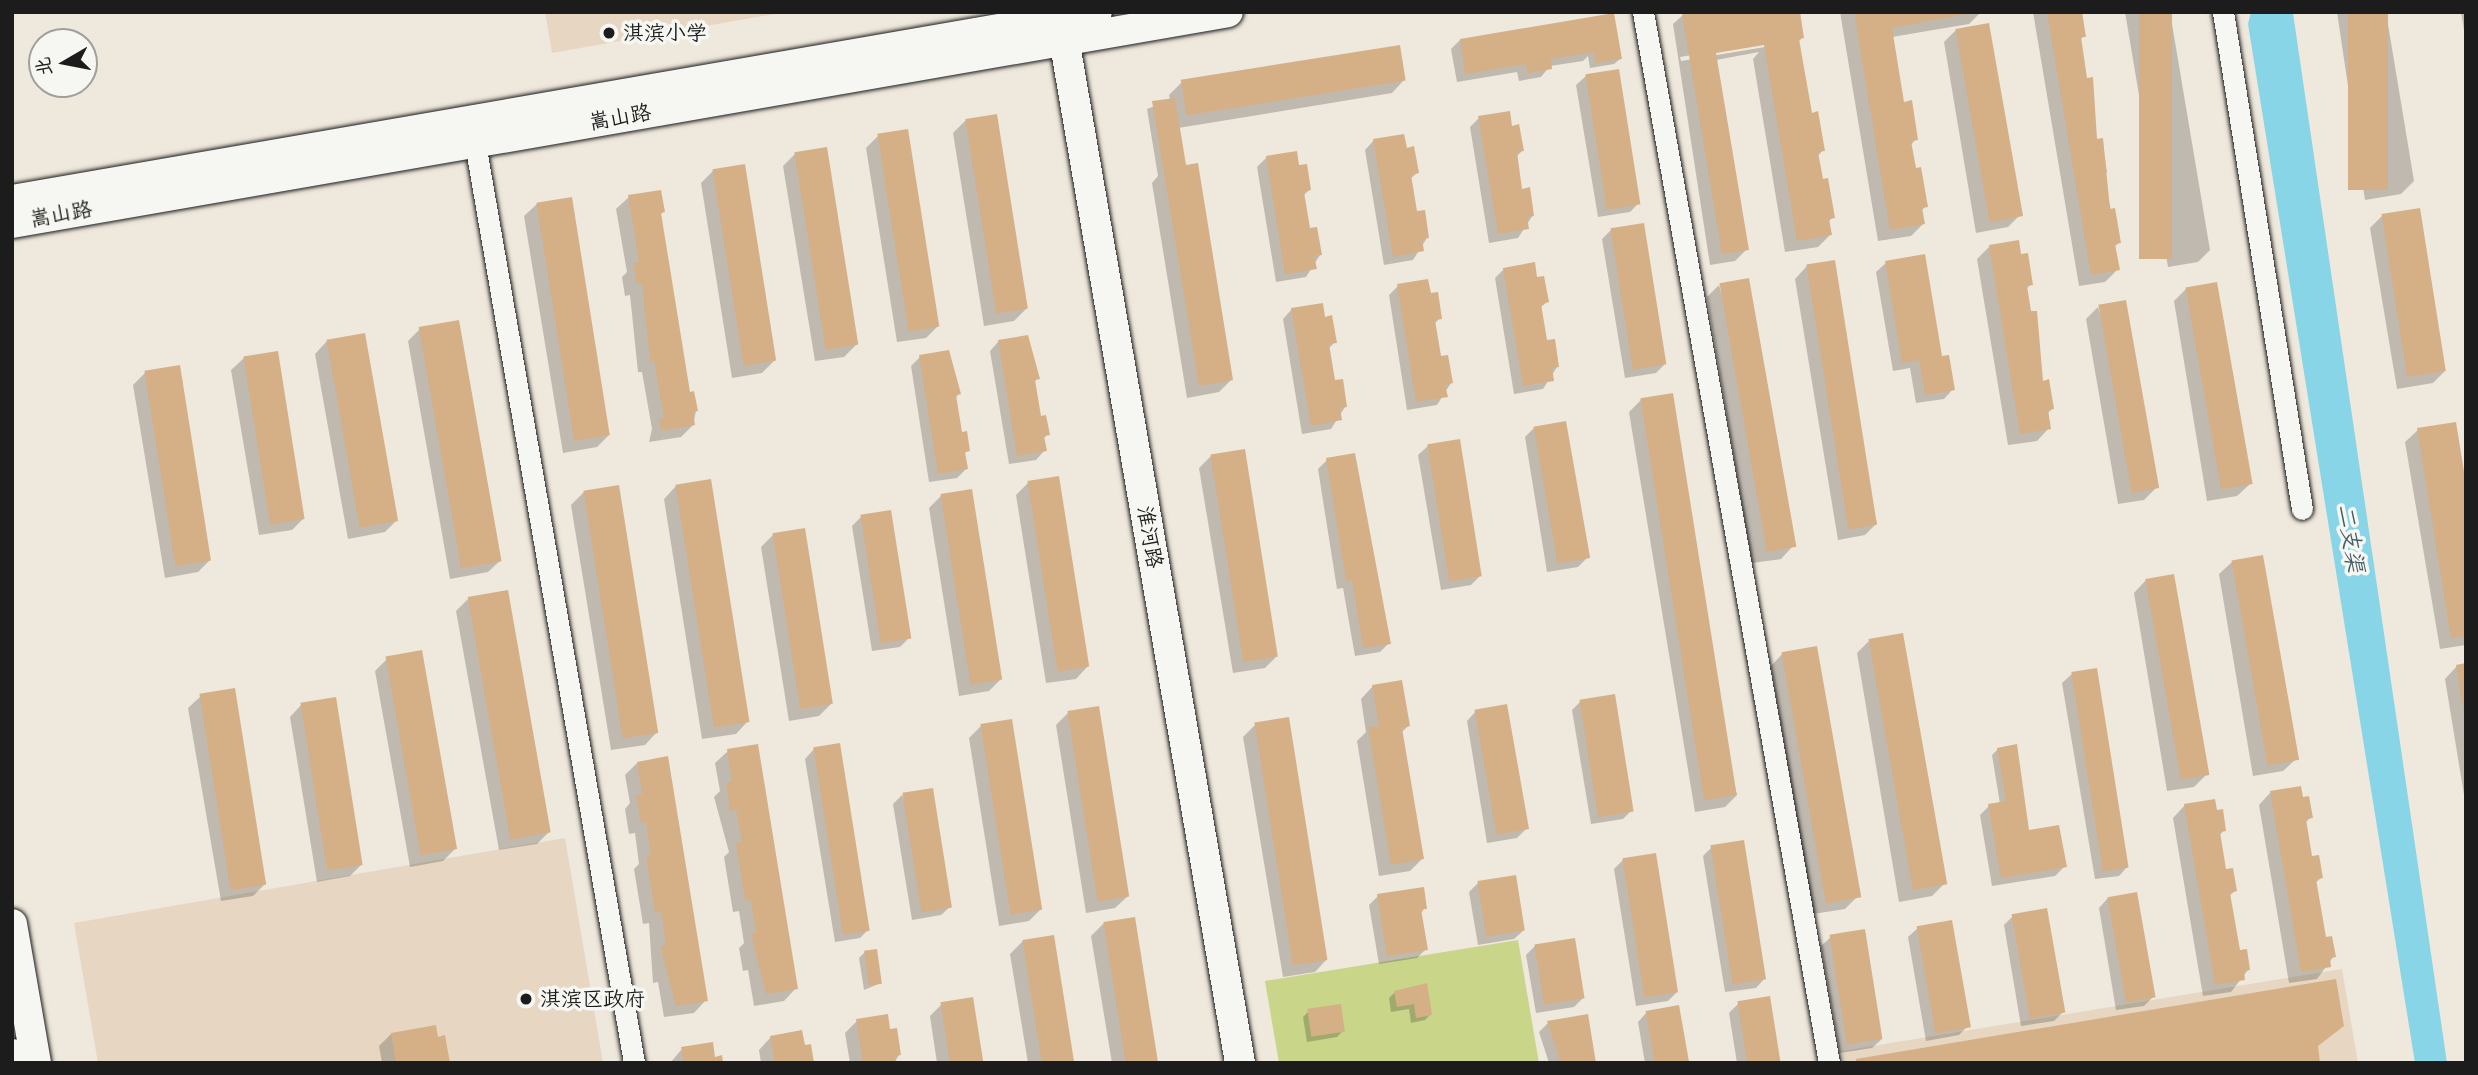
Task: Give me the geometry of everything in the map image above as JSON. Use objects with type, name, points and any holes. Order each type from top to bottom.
[{"type":"street","name":"嵩山路","points":[[12,223],[475,143],[1062,24],[1097,12]]},
{"type":"street","name":"嵩山路","points":[[12,200],[1062,24],[1228,12]]},
{"type":"street","points":[[1643,12],[1829,1063]]},
{"type":"street","points":[[2223,12],[2302,509]]},
{"type":"street","name":"淮河路","points":[[1062,24],[1240,1063]]},
{"type":"street","points":[[475,143],[634,1063]]},
{"type":"street","points":[[12,924],[36,1063]]},
{"type":"street","points":[[12,1054],[14,1063]]},
{"type":"shaded area","name":"淇滨小学","points":[[545,12],[786,12],[552,53]]},
{"type":"shaded area","points":[[565,838],[603,1063],[98,1063],[74,923]]},
{"type":"shaded area","points":[[2342,969],[2358,1063],[1843,1063],[1842,1051]]},
{"type":"green space","points":[[1518,940],[1539,1063],[1279,1063],[1265,981]]},
{"type":"water","name":"二支渠","points":[[2251,12],[2293,13],[2447,1063],[2415,1063],[2248,24]]},
{"type":"building","points":[[1800,12],[1804,38],[1799,39],[1812,113],[1818,111],[1825,151],[1818,152],[1823,179],[1828,178],[1835,218],[1829,219],[1832,235],[1797,241],[1764,45],[1716,53],[1749,250],[1722,254],[1682,13]]},
{"type":"building","points":[[1854,12],[1977,12],[1892,28],[1904,102],[1912,100],[1918,140],[1911,141],[1916,168],[1921,167],[1928,207],[1922,208],[1925,224],[1890,230]]},
{"type":"building","points":[[2047,12],[2082,12],[2086,37],[2081,37],[2087,78],[2093,77],[2097,139],[2103,138],[2110,209],[2115,208],[2121,243],[2115,244],[2120,270],[2091,275]]},
{"type":"building","points":[[2139,12],[2172,12],[2172,259],[2139,259]]},
{"type":"building","points":[[2348,12],[2388,12],[2388,190],[2348,190]]},
{"type":"building","points":[[1614,13],[1622,59],[1596,63],[1594,52],[1551,59],[1552,69],[1527,73],[1526,64],[1465,74],[1460,39]]},
{"type":"building","points":[[1989,23],[2023,216],[1990,222],[1956,29]]},
{"type":"building","points":[[1400,45],[1406,81],[1186,115],[1181,80]]},
{"type":"building","points":[[1619,69],[1640,204],[1607,210],[1585,74]]},
{"type":"building","points":[[1175,98],[1186,165],[1198,163],[1233,380],[1199,386],[1152,101]]},
{"type":"building","points":[[1510,111],[1512,126],[1519,124],[1524,151],[1517,152],[1522,189],[1530,187],[1534,216],[1527,217],[1529,229],[1498,234],[1478,116]]},
{"type":"building","points":[[997,114],[1028,309],[996,314],[965,119]]},
{"type":"building","points":[[908,129],[939,327],[909,331],[877,134]]},
{"type":"building","points":[[1404,134],[1407,148],[1414,146],[1419,173],[1411,175],[1417,211],[1425,210],[1429,238],[1422,239],[1424,251],[1393,257],[1373,139]]},
{"type":"building","points":[[827,147],[858,345],[826,350],[794,152]]},
{"type":"building","points":[[1297,151],[1299,165],[1307,164],[1311,190],[1304,192],[1310,228],[1317,227],[1322,255],[1314,256],[1317,269],[1285,274],[1266,156]]},
{"type":"building","points":[[745,164],[776,361],[744,366],[712,169]]},
{"type":"building","points":[[661,190],[665,212],[661,213],[690,392],[694,391],[698,411],[693,412],[695,425],[661,431],[659,419],[664,418],[654,360],[650,361],[642,283],[637,284],[633,263],[639,262],[628,195]]},
{"type":"building","points":[[572,197],[610,435],[574,441],[536,203]]},
{"type":"building","points":[[2420,208],[2446,371],[2407,377],[2381,214]]},
{"type":"building","points":[[1644,223],[1666,364],[1633,370],[1610,228]]},
{"type":"building","points":[[2019,240],[2021,254],[2028,253],[2033,285],[2027,286],[2031,311],[2037,311],[2043,381],[2049,379],[2054,409],[2048,410],[2051,429],[2020,434],[1989,245]]},
{"type":"building","points":[[1925,254],[1942,356],[1949,355],[1955,390],[1925,395],[1919,360],[1902,363],[1885,261]]},
{"type":"building","points":[[1835,260],[1877,525],[1848,529],[1806,265]]},
{"type":"building","points":[[1535,262],[1537,277],[1544,276],[1549,302],[1541,304],[1547,340],[1555,339],[1559,367],[1552,368],[1554,381],[1523,386],[1503,268]]},
{"type":"building","points":[[1749,278],[1796,547],[1767,552],[1719,283]]},
{"type":"building","points":[[1428,279],[1431,293],[1438,292],[1442,319],[1435,320],[1441,356],[1448,355],[1453,383],[1445,385],[1448,397],[1416,402],[1397,284]]},
{"type":"building","points":[[2217,282],[2253,484],[2221,489],[2185,288]]},
{"type":"building","points":[[2126,300],[2159,488],[2132,493],[2098,305]]},
{"type":"building","points":[[1323,303],[1325,317],[1332,315],[1337,343],[1329,344],[1335,380],[1343,379],[1347,407],[1340,408],[1342,420],[1311,426],[1291,308]]},
{"type":"building","points":[[459,320],[502,561],[461,568],[419,327]]},
{"type":"building","points":[[365,333],[398,521],[360,528],[327,340]]},
{"type":"building","points":[[1028,335],[1040,379],[1035,380],[1041,416],[1046,415],[1050,435],[1044,436],[1047,451],[1017,456],[998,340]]},
{"type":"building","points":[[949,350],[961,394],[956,395],[962,432],[967,431],[970,451],[965,452],[968,469],[938,474],[919,355]]},
{"type":"building","points":[[278,351],[305,519],[270,524],[243,356]]},
{"type":"building","points":[[180,365],[211,561],[175,566],[144,371]]},
{"type":"building","points":[[1673,393],[1737,795],[1704,800],[1640,398]]},
{"type":"building","points":[[1566,421],[1590,558],[1558,564],[1534,427]]},
{"type":"building","points":[[2456,422],[2466,484],[2466,636],[2451,638],[2417,428]]},
{"type":"building","points":[[1460,439],[1482,576],[1449,581],[1427,444]]},
{"type":"building","points":[[1245,449],[1278,656],[1243,662],[1210,454]]},
{"type":"building","points":[[1355,453],[1391,644],[1363,648],[1352,580],[1346,581],[1326,458]]},
{"type":"building","points":[[1059,476],[1089,667],[1058,672],[1027,481]]},
{"type":"building","points":[[711,479],[749,722],[714,728],[675,485]]},
{"type":"building","points":[[619,485],[658,733],[623,739],[583,491]]},
{"type":"building","points":[[972,489],[1002,680],[971,685],[940,494]]},
{"type":"building","points":[[891,510],[911,638],[881,643],[860,515]]},
{"type":"building","points":[[805,528],[833,704],[800,709],[772,533]]},
{"type":"building","points":[[2263,555],[2299,760],[2268,765],[2231,561]]},
{"type":"building","points":[[2174,574],[2209,775],[2181,780],[2145,579]]},
{"type":"building","points":[[508,590],[551,832],[510,839],[468,597]]},
{"type":"building","points":[[1903,633],[1947,884],[1913,890],[1869,639]]},
{"type":"building","points":[[1817,646],[1861,897],[1826,903],[1782,652]]},
{"type":"building","points":[[422,650],[457,849],[421,855],[386,656]]},
{"type":"building","points":[[2466,663],[2466,714],[2464,715],[2456,665]]},
{"type":"building","points":[[2097,668],[2129,868],[2103,872],[2071,672]]},
{"type":"building","points":[[1402,680],[1410,726],[1402,728],[1424,859],[1391,865],[1368,727],[1379,726],[1372,685]]},
{"type":"building","points":[[235,688],[266,885],[231,890],[199,694]]},
{"type":"building","points":[[1615,694],[1634,812],[1598,817],[1579,700]]},
{"type":"building","points":[[336,697],[363,865],[327,871],[300,703]]},
{"type":"building","points":[[1507,704],[1529,829],[1497,835],[1475,710]]},
{"type":"building","points":[[1099,706],[1129,897],[1098,902],[1067,711]]},
{"type":"building","points":[[1289,717],[1327,960],[1293,965],[1254,722]]},
{"type":"building","points":[[1012,719],[1042,910],[1011,915],[980,724]]},
{"type":"building","points":[[840,743],[870,931],[843,935],[813,747]]},
{"type":"building","points":[[758,744],[798,989],[766,994],[751,934],[756,933],[751,900],[745,901],[736,843],[742,842],[736,810],[730,811],[726,783],[732,782],[727,749]]},
{"type":"building","points":[[2017,744],[2029,830],[2059,825],[2067,867],[2001,878],[1988,804],[2006,801],[1997,748]]},
{"type":"building","points":[[668,756],[708,1001],[676,1006],[660,946],[666,945],[661,912],[655,913],[646,855],[651,854],[646,822],[641,823],[636,795],[642,794],[637,762]]},
{"type":"building","points":[[2301,786],[2303,797],[2309,796],[2313,818],[2306,819],[2312,856],[2319,855],[2323,878],[2316,879],[2326,937],[2332,936],[2336,957],[2330,958],[2331,967],[2301,972],[2270,791]]},
{"type":"building","points":[[933,788],[952,908],[921,912],[902,793]]},
{"type":"building","points":[[2215,799],[2217,810],[2223,809],[2226,831],[2220,832],[2226,869],[2233,868],[2237,891],[2230,893],[2240,950],[2247,949],[2250,970],[2244,971],[2245,980],[2215,985],[2184,804]]},
{"type":"building","points":[[1744,840],[1766,979],[1732,985],[1710,845]]},
{"type":"building","points":[[1656,853],[1678,992],[1644,998],[1622,858]]},
{"type":"building","points":[[1516,875],[1525,930],[1486,936],[1477,881]]},
{"type":"building","points":[[1424,887],[1427,909],[1421,909],[1428,950],[1387,956],[1377,894]]},
{"type":"building","points":[[2137,892],[2156,997],[2126,1003],[2107,897]]},
{"type":"building","points":[[2047,908],[2065,1012],[2030,1019],[2012,914]]},
{"type":"building","points":[[1135,917],[1158,1063],[1126,1063],[1103,922]]},
{"type":"building","points":[[1952,920],[1971,1027],[1935,1034],[1917,926]]},
{"type":"building","points":[[1865,929],[1882,1039],[1847,1044],[1829,935]]},
{"type":"building","points":[[1054,935],[1074,1063],[1042,1063],[1022,940]]},
{"type":"building","points":[[1575,938],[1585,998],[1544,1005],[1535,944]]},
{"type":"building","points":[[877,949],[882,984],[869,985],[864,951]]},
{"type":"building","points":[[2336,979],[2344,1026],[2318,1046],[2320,1063],[1856,1063],[1856,1059]]},
{"type":"building","points":[[1427,983],[1432,1015],[1416,1018],[1414,1004],[1397,1007],[1394,991]]},
{"type":"building","points":[[1770,996],[1781,1063],[1747,1063],[1737,1001]]},
{"type":"building","points":[[973,997],[983,1063],[950,1063],[940,1002]]},
{"type":"building","points":[[1341,1004],[1345,1032],[1311,1036],[1307,1009]]},
{"type":"building","points":[[1679,1005],[1689,1063],[1655,1063],[1646,1011]]},
{"type":"building","points":[[888,1014],[890,1029],[897,1028],[901,1055],[895,1056],[896,1063],[863,1063],[856,1019]]},
{"type":"building","points":[[1588,1014],[1596,1063],[1554,1063],[1560,1060],[1547,1021]]},
{"type":"building","points":[[436,1025],[438,1037],[445,1035],[450,1063],[396,1063],[391,1033]]},
{"type":"building","points":[[802,1030],[805,1045],[811,1044],[814,1063],[775,1063],[770,1036]]},
{"type":"building","points":[[713,1042],[715,1057],[722,1055],[723,1063],[684,1063],[681,1047]]},
{"type":"place","name":"淇滨小学","points":[[609,33]]},
{"type":"place","name":"淇滨区政府","points":[[526,999]]}]
